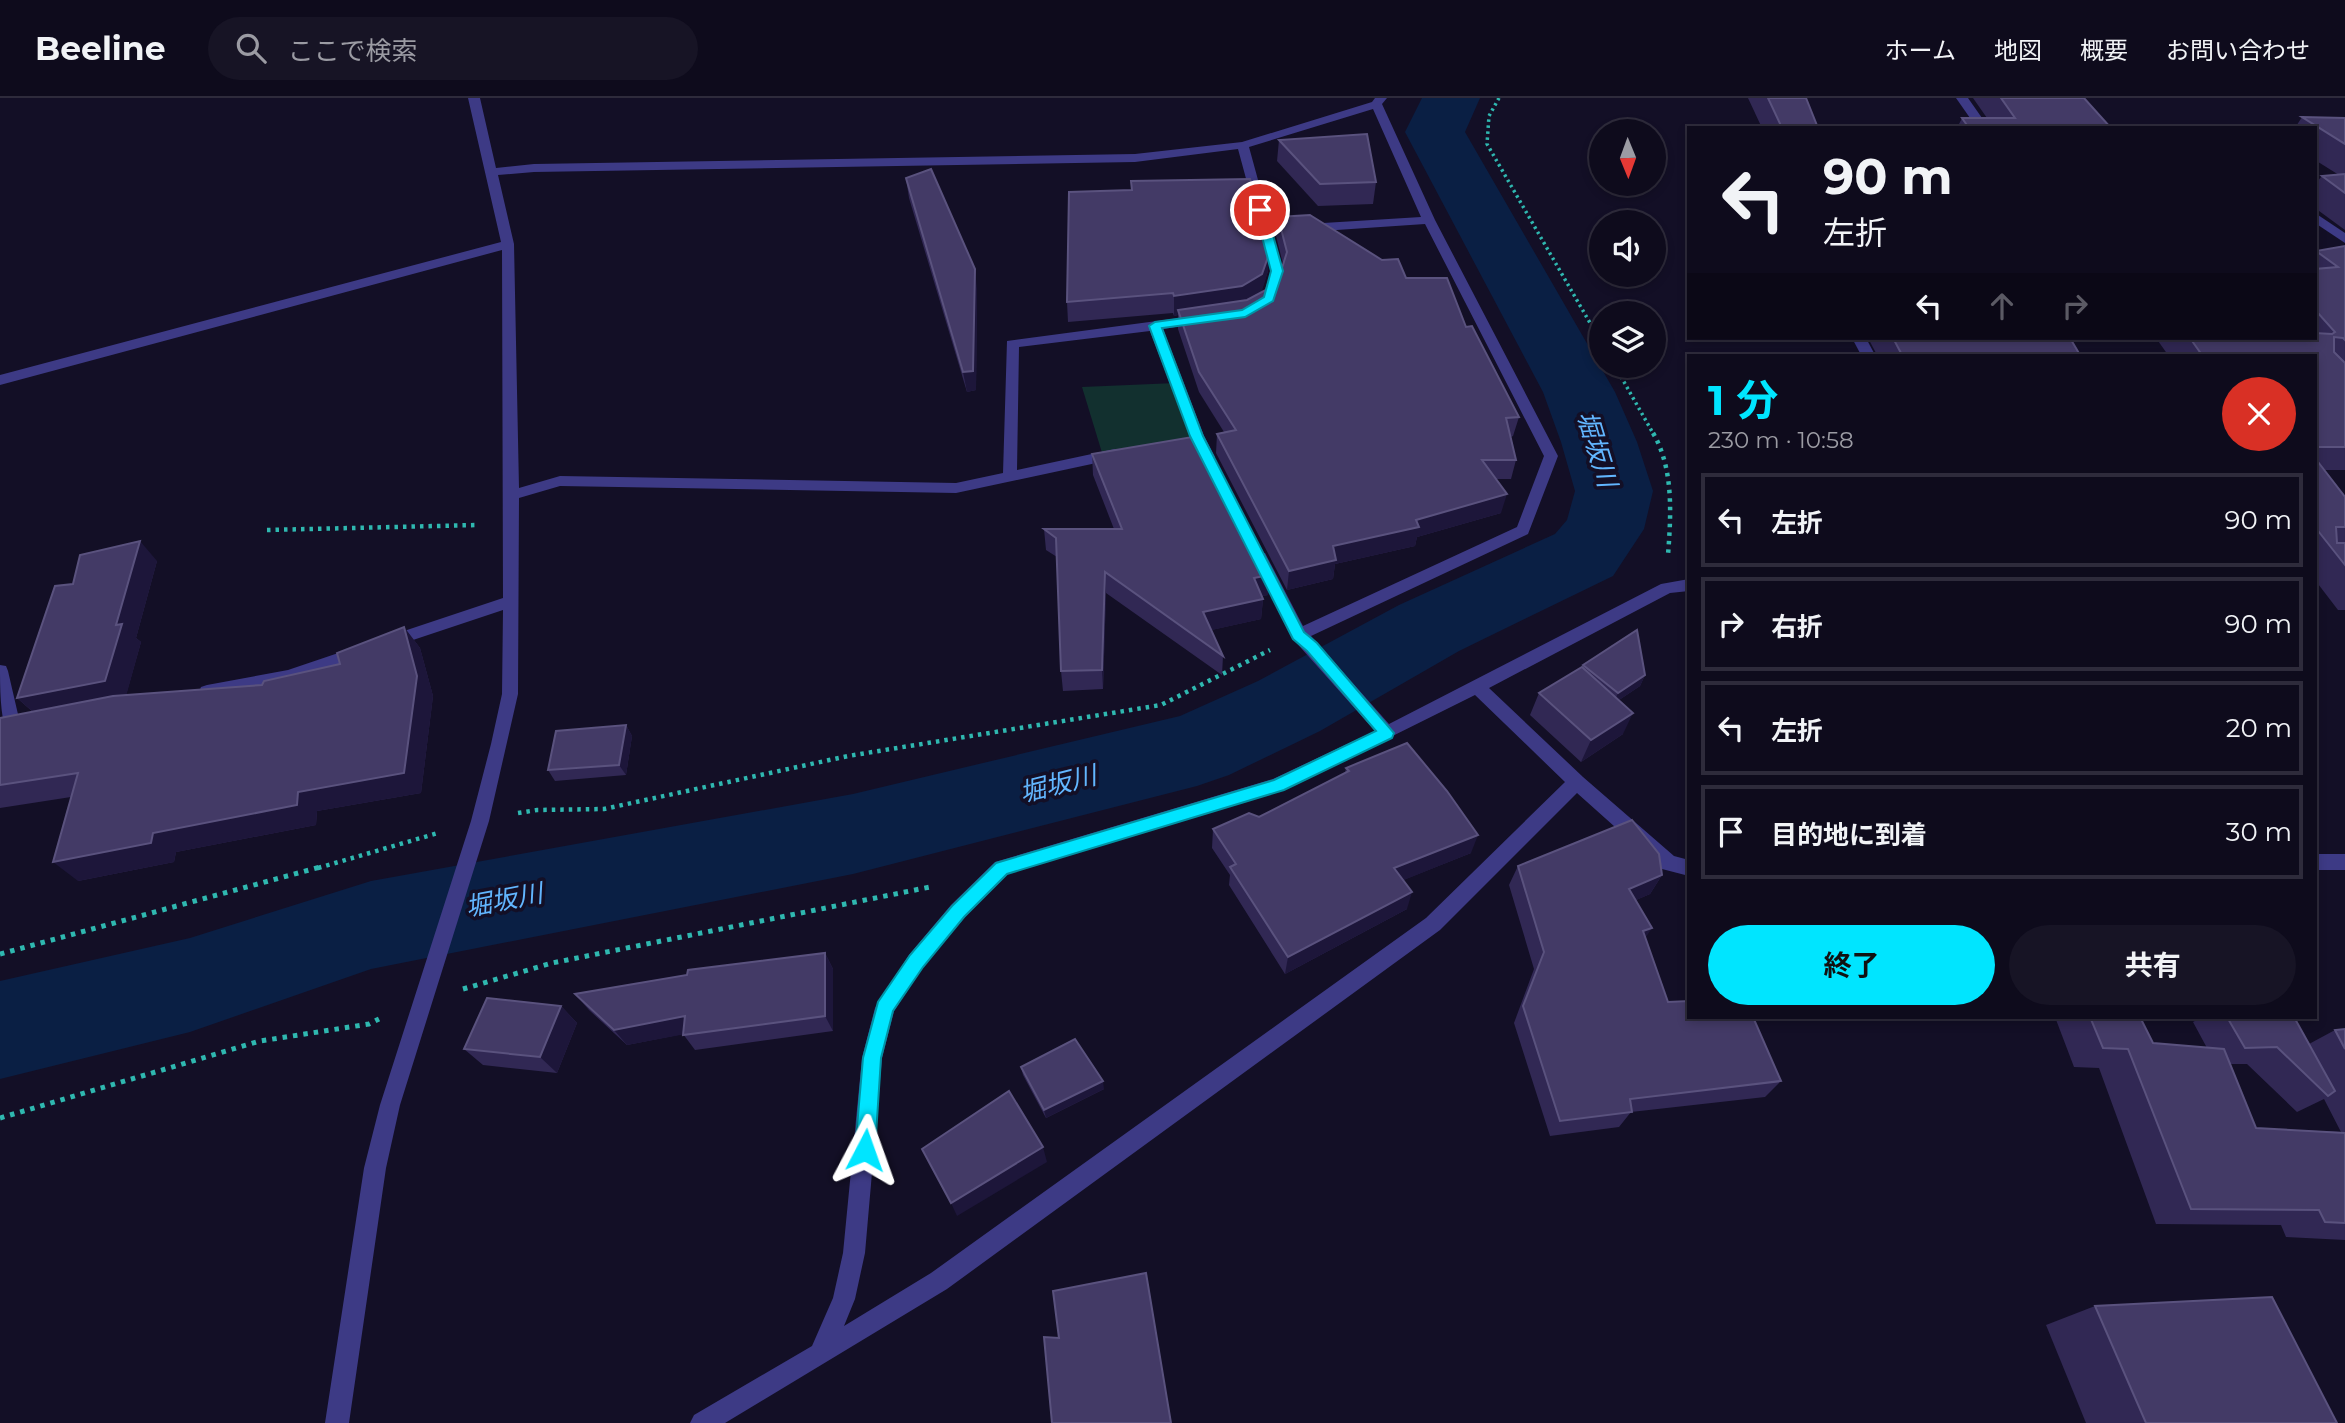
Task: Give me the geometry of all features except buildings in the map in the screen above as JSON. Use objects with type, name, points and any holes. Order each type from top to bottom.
[{"type":"street","points":[[337,1423],[375,1168],[390,1105],[422,998],[479,825],[510,694],[512,495],[508,244],[474,98]]},
{"type":"street","points":[[1962,98],[1982,126]]},
{"type":"street","points":[[492,172],[534,168],[1135,158],[1243,145],[1379,101],[1429,220],[1552,456],[1523,530],[1305,641]]},
{"type":"street","points":[[1243,145],[1280,230],[1277,271],[1269,298],[1245,313]]},
{"type":"street","points":[[2317,218],[2345,239]]},
{"type":"street","points":[[1280,230],[1429,220]]},
{"type":"street","points":[[0,380],[508,244]]},
{"type":"street","points":[[1010,476],[1012,344],[1220,317]]},
{"type":"street","points":[[1155,326],[1190,438],[1216,474]]},
{"type":"street","points":[[512,495],[560,481],[956,488],[1130,450]]},
{"type":"street","points":[[1254,548],[1305,641],[1387,733]]},
{"type":"street","points":[[820,1354],[844,1299],[855,1253],[872,1058],[885,1008],[916,961],[958,911],[1002,868],[1278,785],[1387,733],[1667,588],[1687,586]]},
{"type":"street","points":[[184,697],[289,676],[509,602]]},
{"type":"street","points":[[0,671],[13,731],[39,725]]},
{"type":"street","points":[[1476,686],[1577,782],[1669,863],[1687,868]]},
{"type":"street","points":[[702,1423],[939,1281],[1433,924],[1577,782]]},
{"type":"street","points":[[2317,862],[2345,862]]},
{"type":"path","points":[[1499,98],[1489,116],[1488,144],[1589,321]]},
{"type":"path","points":[[1622,378],[1659,443],[1672,504],[1667,588]]},
{"type":"path","points":[[267,530],[511,523]]},
{"type":"path","points":[[0,954],[537,810],[604,809],[848,756],[1161,705],[1305,641]]},
{"type":"path","points":[[0,1118],[260,1041],[369,1024],[422,998],[552,964],[939,884]]},
{"type":"green space","points":[[1176,383],[1197,436],[1103,456],[1082,387]]},
{"type":"waterway","name":"堀坂川","points":[[0,1030],[190,985],[371,925],[853,834],[1197,749],[1289,706],[1429,628],[1584,555],[1604,529],[1614,491],[1599,442],[1579,392],[1435,132],[1451,98]]},
{"type":"route","points":[[865,1150],[872,1058],[885,1008],[916,961],[958,911],[1002,868],[1278,785],[1387,733],[1299,635],[1197,436],[1155,326],[1245,313],[1269,298],[1277,271],[1260,210]]}]
